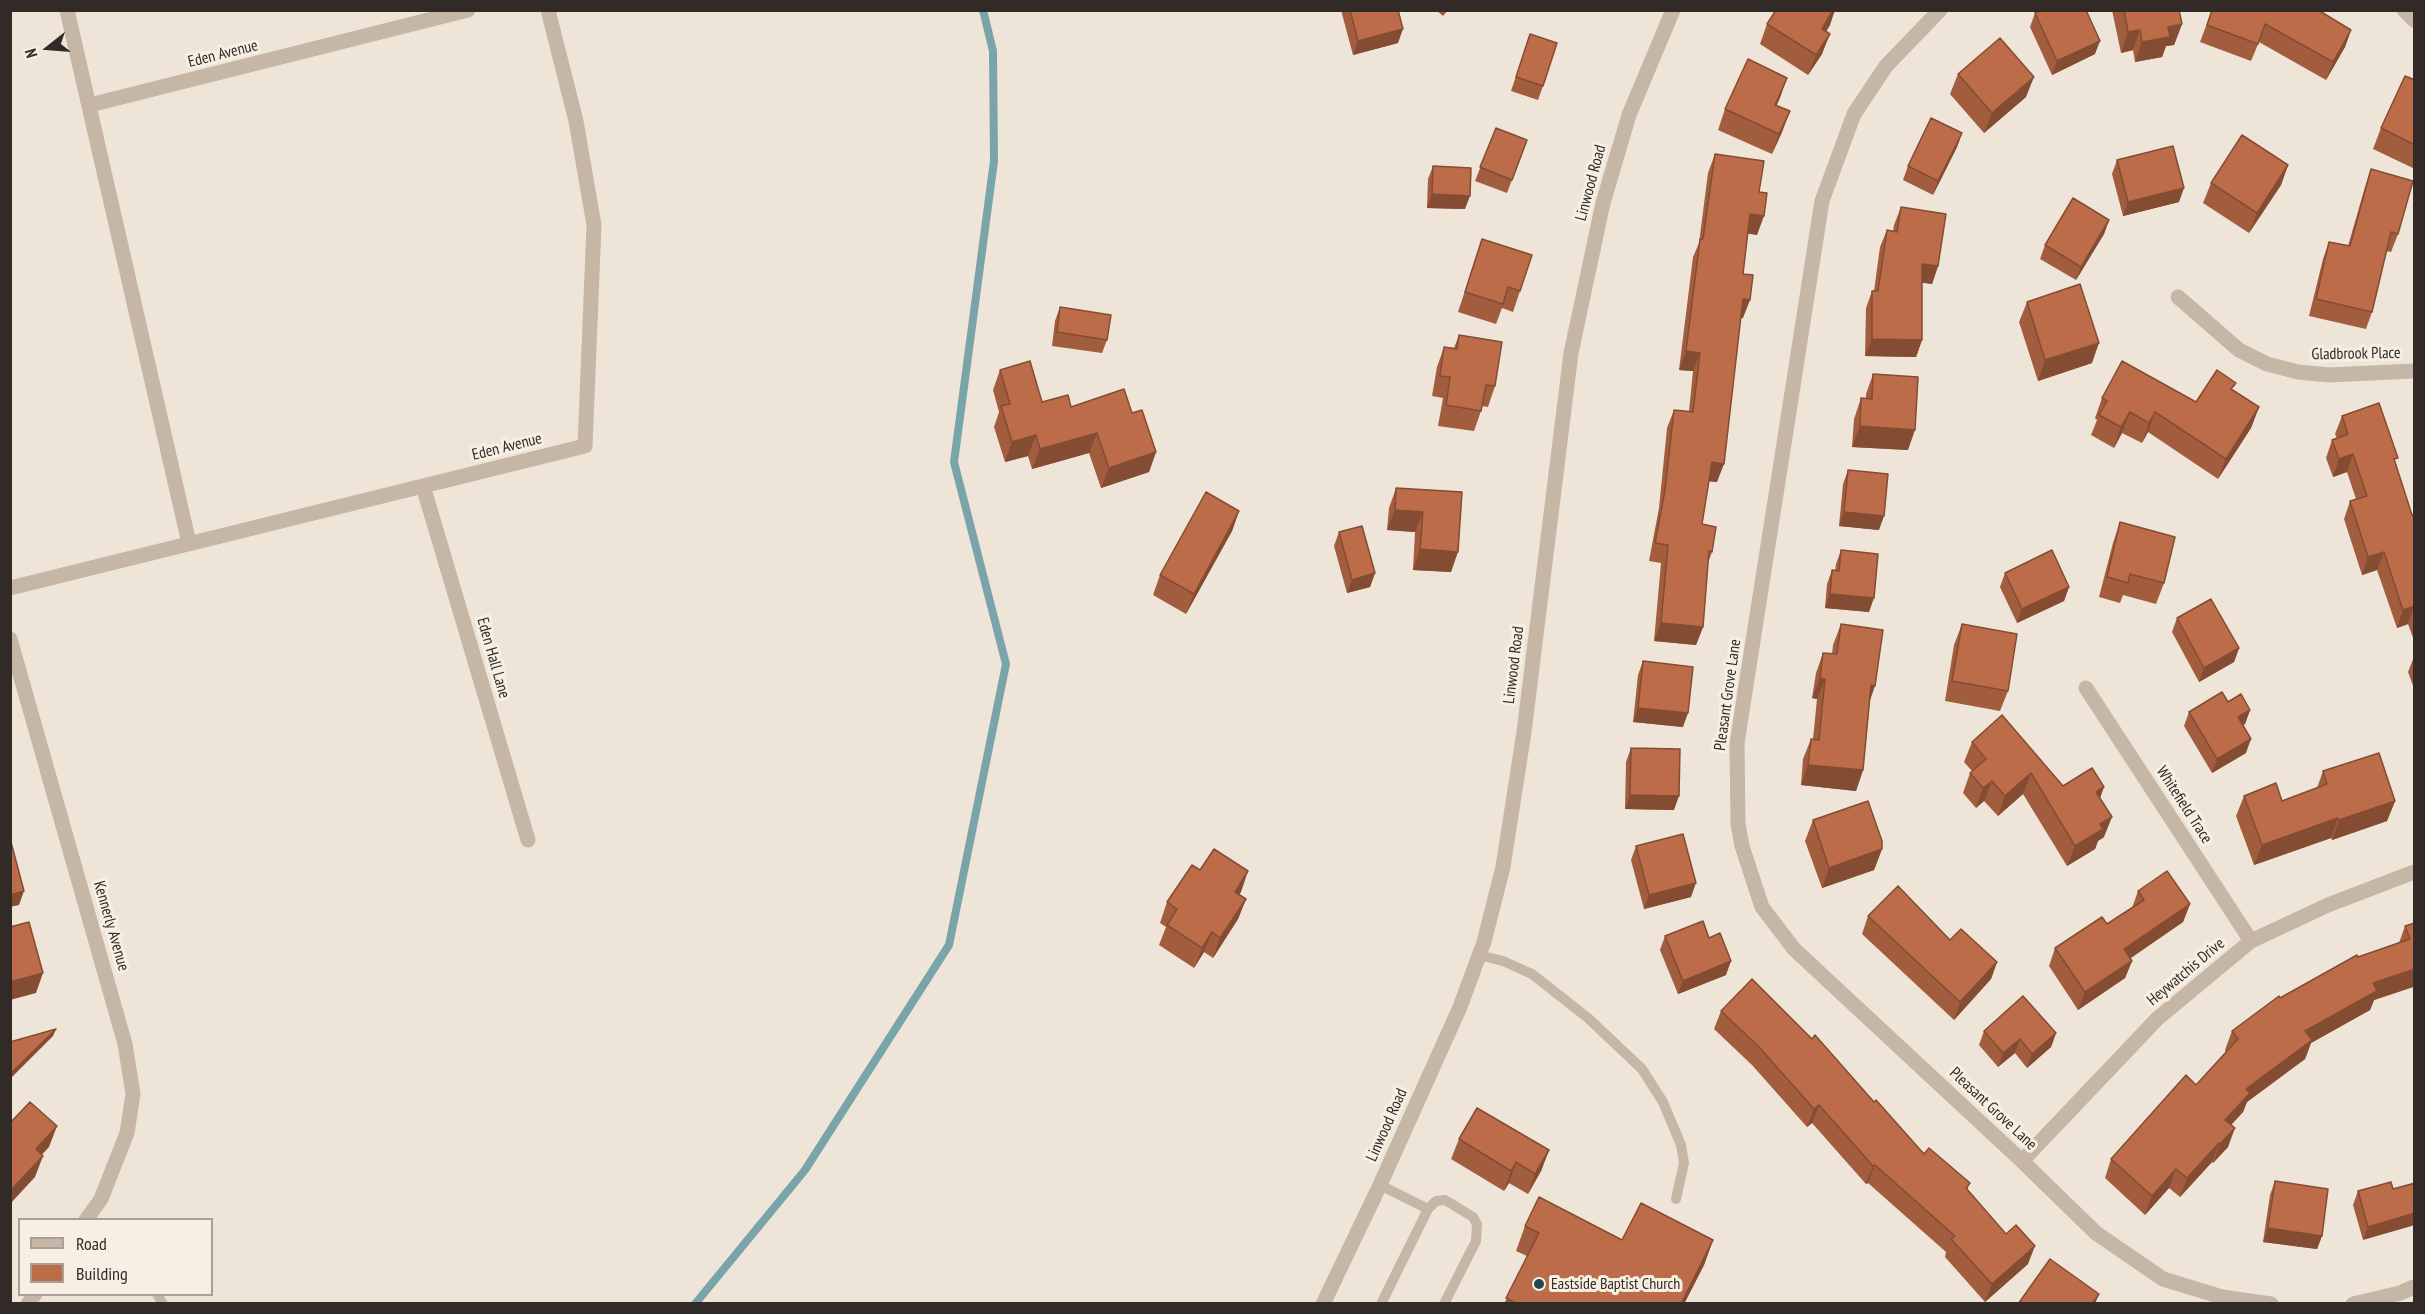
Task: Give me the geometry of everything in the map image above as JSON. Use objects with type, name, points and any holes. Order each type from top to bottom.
[{"type":"street","points":[[67,10],[189,543]]},
{"type":"street","name":"Eden Avenue","points":[[90,105],[468,10]]},
{"type":"street","name":"Eden Avenue","points":[[10,588],[585,446],[594,225],[576,121],[548,10]]},
{"type":"street","name":"Linwood Road","points":[[1323,1304],[1380,1185],[1460,1007],[1479,955],[1503,867],[1523,744],[1571,353],[1603,203],[1629,115],[1673,10]]},
{"type":"street","name":"Pleasant Grove Lane","points":[[1940,10],[1886,66],[1854,114],[1822,201],[1737,743],[1738,825],[1742,846],[1762,907],[1794,948],[2096,1233],[2163,1279],[2222,1297],[2271,1304]]},
{"type":"street","points":[[2404,10],[2415,20]]},
{"type":"street","name":"Gladbrook Place","points":[[2178,297],[2239,350],[2267,364],[2298,372],[2329,375],[2415,370]]},
{"type":"street","name":"Eden Hall Lane","points":[[423,486],[528,840]]},
{"type":"street","name":"Kennerly Avenue","points":[[10,639],[125,1044],[133,1094],[127,1133],[101,1199],[87,1218]]},
{"type":"street","name":"Whitefield Trace","points":[[2086,688],[2251,942]]},
{"type":"street","name":"Heywatchis Drive","points":[[2022,1161],[2157,1019],[2251,942],[2328,905],[2415,872]]},
{"type":"street","points":[[2353,1304],[2406,1294]]},
{"type":"lane","points":[[1479,955],[1503,961],[1532,974],[1588,1018],[1642,1069],[1664,1102],[1681,1145],[1684,1163],[1676,1198]]},
{"type":"lane","points":[[1380,1185],[1428,1209]]},
{"type":"lane","points":[[1381,1304],[1428,1209],[1436,1201],[1445,1200],[1473,1217],[1478,1224],[1476,1241],[1444,1304]]},
{"type":"building","points":[[1350,10],[1398,10],[1403,29],[1358,41]]},
{"type":"building","points":[[1776,10],[1833,10],[1822,29],[1830,34],[1816,55],[1767,24]]},
{"type":"building","points":[[2041,10],[2086,10],[2100,41],[2057,61],[2035,13]]},
{"type":"building","points":[[2124,10],[2179,10],[2182,24],[2168,27],[2170,37],[2142,42],[2140,30],[2128,32]]},
{"type":"building","points":[[2212,10],[2318,10],[2351,30],[2333,62],[2265,24],[2258,44],[2207,25]]},
{"type":"building","points":[[1530,34],[1557,43],[1543,86],[1516,77]]},
{"type":"building","points":[[2000,38],[2034,77],[1992,113],[1958,74]]},
{"type":"building","points":[[1748,59],[1787,78],[1775,105],[1790,111],[1779,134],[1725,109]]},
{"type":"building","points":[[2405,76],[2415,80],[2415,145],[2381,128]]},
{"type":"building","points":[[1931,118],[1962,133],[1938,181],[1908,166]]},
{"type":"building","points":[[1496,128],[1527,140],[1512,180],[1480,167]]},
{"type":"building","points":[[2242,135],[2288,165],[2257,213],[2211,183]]},
{"type":"building","points":[[2173,146],[2184,188],[2128,202],[2117,160]]},
{"type":"building","points":[[1715,154],[1764,161],[1759,192],[1767,193],[1764,216],[1750,214],[1743,274],[1753,275],[1750,300],[1743,299],[1724,464],[1712,462],[1702,524],[1716,527],[1712,552],[1709,551],[1703,627],[1661,623],[1668,545],[1655,543],[1665,490],[1674,410],[1693,412],[1700,353],[1686,351],[1700,239],[1703,239]]},
{"type":"building","points":[[1433,166],[1471,168],[1470,196],[1432,194]]},
{"type":"building","points":[[2371,169],[2413,181],[2398,234],[2391,232],[2372,312],[2316,299],[2329,242],[2350,246]]},
{"type":"building","points":[[2073,198],[2109,220],[2081,267],[2045,245]]},
{"type":"building","points":[[1901,207],[1946,214],[1938,266],[1922,264],[1922,340],[1872,339],[1872,291],[1878,291],[1887,230],[1897,232]]},
{"type":"building","points":[[1482,239],[1532,255],[1520,291],[1508,287],[1503,304],[1465,292]]},
{"type":"building","points":[[2080,284],[2099,343],[2045,360],[2027,302]]},
{"type":"building","points":[[1060,307],[1111,315],[1107,340],[1057,332]]},
{"type":"building","points":[[1459,335],[1502,342],[1495,386],[1486,385],[1481,411],[1446,405],[1450,377],[1440,376],[1444,347],[1457,349]]},
{"type":"building","points":[[1030,361],[1042,402],[1068,395],[1071,407],[1124,389],[1132,413],[1142,410],[1156,452],[1109,468],[1097,433],[1040,449],[1036,435],[1012,442],[1001,406],[1010,404],[1000,370]]},
{"type":"building","points":[[2122,361],[2196,402],[2217,370],[2236,383],[2231,389],[2259,407],[2226,459],[2155,412],[2149,423],[2130,412],[2121,427],[2099,415],[2107,401],[2102,398]]},
{"type":"building","points":[[1873,374],[1918,377],[1915,430],[1860,426],[1861,398],[1872,399]]},
{"type":"building","points":[[2379,403],[2398,458],[2394,459],[2412,515],[2415,514],[2415,606],[2403,610],[2384,552],[2368,557],[2350,501],[2367,496],[2353,454],[2339,459],[2332,440],[2348,434],[2342,416]]},
{"type":"building","points":[[1848,470],[1888,474],[1884,516],[1844,512]]},
{"type":"building","points":[[1396,488],[1462,492],[1458,552],[1420,549],[1423,512],[1395,510]]},
{"type":"building","points":[[1206,492],[1239,511],[1194,594],[1160,575]]},
{"type":"building","points":[[2120,522],[2175,537],[2164,583],[2130,574],[2128,583],[2107,577]]},
{"type":"building","points":[[1362,526],[1375,573],[1352,580],[1339,532]]},
{"type":"building","points":[[1841,550],[1878,554],[1874,598],[1830,594],[1832,570],[1839,571]]},
{"type":"building","points":[[2052,550],[2069,587],[2022,609],[2005,573]]},
{"type":"building","points":[[2211,599],[2239,648],[2204,668],[2177,618]]},
{"type":"building","points":[[1841,624],[1883,630],[1875,686],[1871,685],[1863,770],[1808,765],[1811,739],[1819,740],[1825,679],[1820,678],[1823,653],[1837,654]]},
{"type":"building","points":[[1962,624],[2017,634],[2008,691],[1952,681]]},
{"type":"building","points":[[1643,661],[1693,667],[1688,713],[1638,708]]},
{"type":"building","points":[[2222,692],[2228,702],[2241,694],[2250,710],[2238,717],[2251,739],[2217,759],[2189,712]]},
{"type":"building","points":[[2002,715],[2063,786],[2092,768],[2104,787],[2096,792],[2112,817],[2100,824],[2103,829],[2075,846],[2031,773],[2005,796],[1992,781],[1983,788],[1970,773],[1986,759],[1972,742]]},
{"type":"building","points":[[1631,748],[1680,749],[1679,796],[1630,795]]},
{"type":"building","points":[[2379,753],[2395,801],[2262,845],[2244,796],[2276,783],[2282,801],[2327,784],[2323,771]]},
{"type":"building","points":[[1868,801],[1882,841],[1882,849],[1829,868],[1813,820]]},
{"type":"building","points":[[1683,834],[1696,883],[1649,895],[1636,846]]},
{"type":"building","points":[[10,843],[24,891],[10,895]]},
{"type":"building","points":[[1214,849],[1248,871],[1235,892],[1246,899],[1220,938],[1212,932],[1202,948],[1167,925],[1177,909],[1167,902],[1192,865],[1200,870]]},
{"type":"building","points":[[2167,871],[2190,904],[2124,949],[2132,961],[2085,992],[2055,948],[2102,917],[2107,924],[2144,900],[2138,891]]},
{"type":"building","points":[[1898,886],[1950,940],[1961,929],[1997,962],[1960,1002],[1868,916]]},
{"type":"building","points":[[1703,921],[1709,938],[1720,933],[1731,961],[1683,981],[1665,936]]},
{"type":"building","points":[[29,922],[43,973],[10,982],[10,927]]},
{"type":"building","points":[[2415,923],[2415,969],[2373,983],[2377,991],[2305,1031],[2312,1040],[2246,1089],[2250,1093],[2225,1120],[2235,1128],[2187,1178],[2176,1169],[2152,1196],[2111,1159],[2186,1075],[2196,1085],[2238,1039],[2232,1031],[2279,996],[2280,998],[2357,955],[2358,957],[2410,939],[2405,926]]},
{"type":"building","points":[[1752,979],[1812,1039],[1815,1035],[1924,1154],[1929,1148],[1970,1183],[1966,1188],[2006,1234],[2016,1225],[2035,1246],[1992,1284],[1951,1239],[1955,1236],[1875,1165],[1873,1166],[1819,1105],[1814,1109],[1759,1047],[1721,1011]]},
{"type":"building","points":[[2023,996],[2056,1033],[2032,1054],[2020,1039],[2003,1053],[1984,1031]]},
{"type":"building","points":[[56,1029],[10,1074],[10,1042]]},
{"type":"building","points":[[30,1102],[57,1126],[36,1149],[43,1156],[10,1191],[10,1123]]},
{"type":"building","points":[[1477,1108],[1549,1150],[1535,1174],[1516,1162],[1511,1171],[1459,1139]]},
{"type":"building","points":[[2275,1181],[2328,1189],[2322,1236],[2268,1228]]},
{"type":"building","points":[[2391,1182],[2393,1189],[2415,1183],[2415,1213],[2368,1227],[2358,1191]]},
{"type":"building","points":[[1539,1197],[1622,1240],[1641,1203],[1713,1240],[1681,1304],[1517,1304],[1506,1298],[1539,1233],[1525,1226]]},
{"type":"building","points":[[2050,1259],[2099,1294],[2092,1304],[2018,1304]]},
{"type":"waterway","points":[[695,1304],[805,1170],[949,945],[1006,664],[954,462],[994,161],[993,51],[983,10]]},
{"type":"place","name":"Eastside Baptist Church","points":[[1539,1284]]}]
